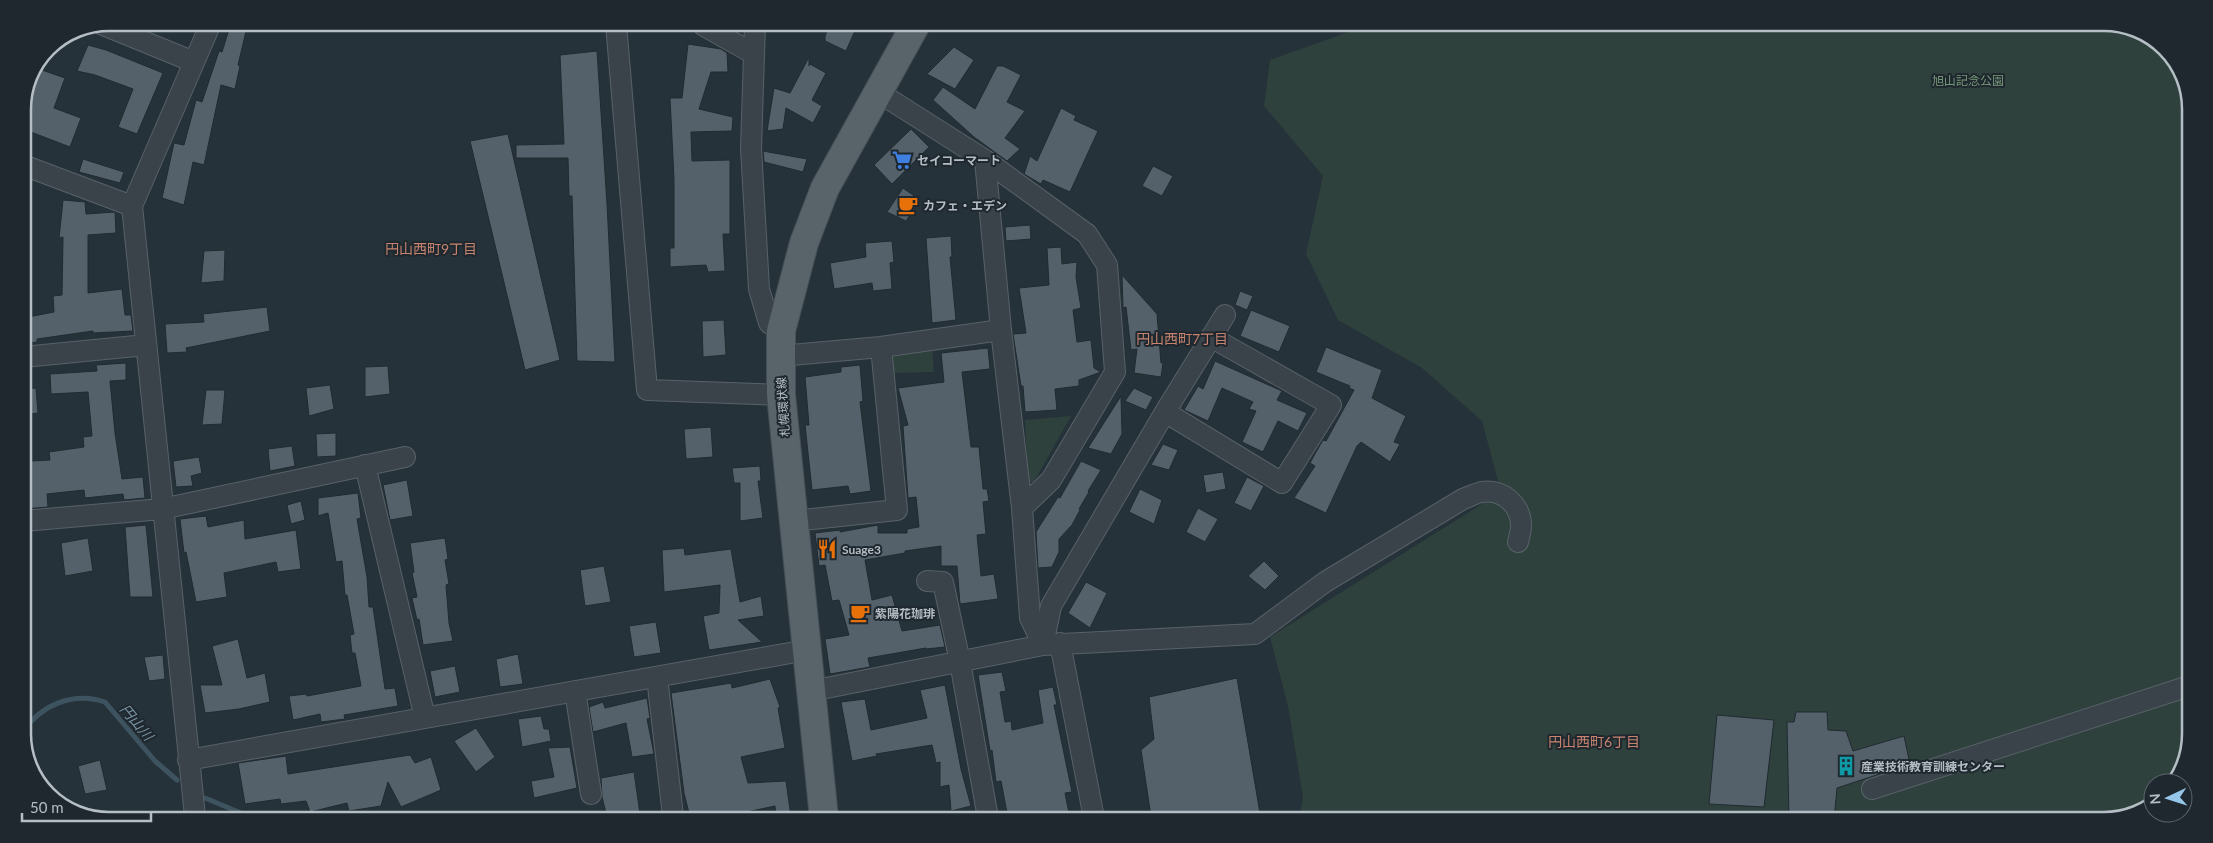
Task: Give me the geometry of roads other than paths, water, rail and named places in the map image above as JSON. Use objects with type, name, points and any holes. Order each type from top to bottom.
[{"type":"main road","name":"札幌環状線","points":[[823,812],[780,395],[780,343],[804,243],[825,188],[912,31]]},
{"type":"street","points":[[118,31],[194,62]]},
{"type":"street","points":[[194,812],[132,206],[208,31]]},
{"type":"street","points":[[617,31],[646,390],[780,395]]},
{"type":"street","points":[[713,31],[754,54]]},
{"type":"street","points":[[756,31],[751,148],[759,289],[770,323],[780,343],[881,348],[1001,330]]},
{"type":"street","points":[[878,92],[985,160],[1087,234],[1107,265],[1115,372],[1051,480],[1022,508]]},
{"type":"street","points":[[985,160],[1001,330],[1022,508],[1030,618],[1051,644]]},
{"type":"street","points":[[31,168],[132,206]]},
{"type":"street","points":[[1093,812],[1051,644],[1051,606],[1165,412],[1225,315]]},
{"type":"street","points":[[1165,412],[1282,482],[1331,404],[1211,338]]},
{"type":"street","points":[[31,356],[146,345]]},
{"type":"street","points":[[793,521],[897,510],[881,348]]},
{"type":"street","points":[[31,520],[162,510],[405,457]]},
{"type":"street","points":[[365,465],[425,718]]},
{"type":"street","points":[[811,690],[1051,644],[1255,634],[1325,582],[1463,499],[1482,492],[1499,494],[1512,501],[1519,514],[1521,527],[1518,542]]},
{"type":"street","points":[[927,581],[942,582],[960,662],[987,812]]},
{"type":"street","points":[[188,760],[807,650]]},
{"type":"street","points":[[656,677],[673,812]]},
{"type":"street","points":[[1872,789],[2182,688]]},
{"type":"street","points":[[575,691],[591,794]]},
{"type":"waterway","name":"円山川","points":[[31,722],[49,707],[70,699],[93,699],[105,702],[155,761],[177,780]]},
{"type":"waterway","name":"円山川","points":[[205,798],[238,812]]},
{"type":"place","name":"セイコーマート","points":[[902,160]]},
{"type":"place","name":"カフェ・エデン","points":[[908,205]]},
{"type":"place","name":"Suage3","points":[[827,549]]},
{"type":"place","name":"紫陽花珈琲","points":[[860,613]]},
{"type":"place","name":"産業技術教育訓練センター","points":[[1846,766]]},
{"type":"district","name":"円山西町9丁目","points":[[431,248]]},
{"type":"district","name":"円山西町7丁目","points":[[1182,338]]},
{"type":"district","name":"円山西町6丁目","points":[[1594,741]]},
{"type":"park label","name":"旭山記念公園","points":[[1968,80]]}]
